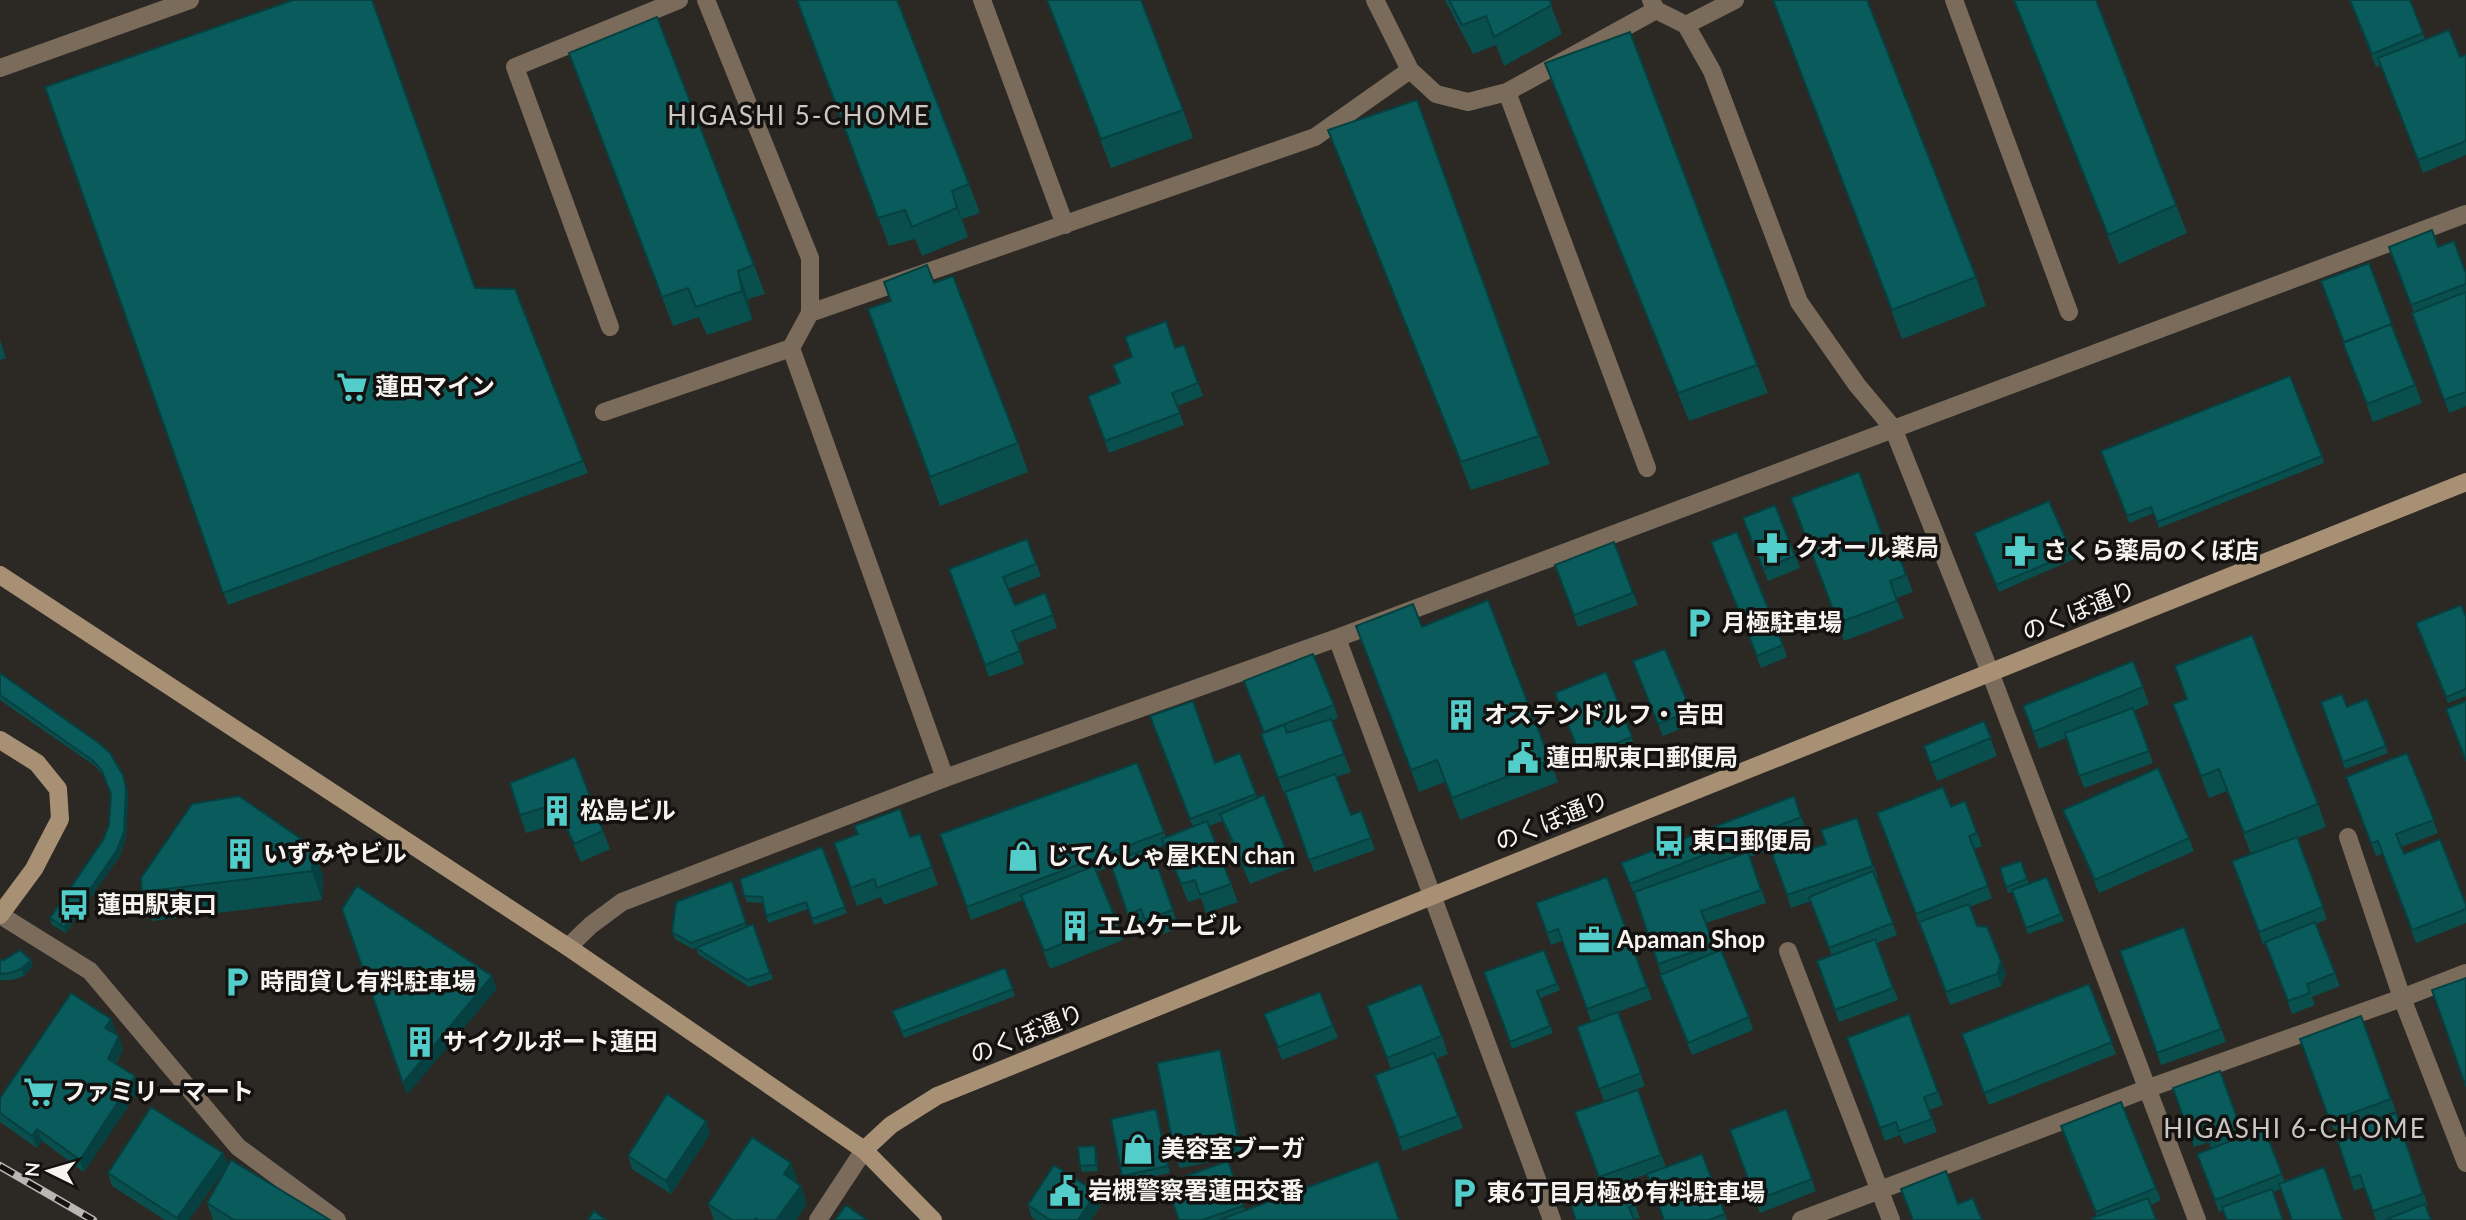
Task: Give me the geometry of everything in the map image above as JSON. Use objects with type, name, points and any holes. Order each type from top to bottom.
[{"type":"street","points":[[0,68],[190,0]]},
{"type":"street","points":[[610,327],[515,67],[679,0]]},
{"type":"street","points":[[604,411],[790,348],[810,313],[810,258],[706,0]]},
{"type":"street","points":[[982,0],[1065,225]]},
{"type":"street","points":[[1376,0],[1410,70],[1436,94],[1468,102],[1507,92],[1653,5],[1686,26],[1712,71],[1799,302],[1857,385],[1893,428],[1990,673],[2197,1220]]},
{"type":"street","points":[[1686,26],[1735,0]]},
{"type":"street","points":[[1954,0],[2069,312]]},
{"type":"street","points":[[810,313],[1315,137],[1410,70]]},
{"type":"street","points":[[1507,92],[1647,468]]},
{"type":"street","points":[[568,947],[591,925],[622,902],[945,778],[1337,638],[2466,214]]},
{"type":"street","points":[[790,348],[945,778]]},
{"type":"street","name":"のくぼ通り","points":[[864,1150],[891,1125],[937,1097],[2466,482]]},
{"type":"street","points":[[0,575],[568,947],[864,1150],[933,1220]]},
{"type":"street","points":[[1337,638],[1552,1220]]},
{"type":"street","points":[[0,740],[37,763],[58,789],[60,819],[34,869],[0,915],[90,971],[239,1147],[337,1220]]},
{"type":"street","points":[[2348,837],[2402,998],[2466,1163]]},
{"type":"street","points":[[1788,951],[1891,1220]]},
{"type":"street","points":[[1801,1220],[2149,1088],[2466,973]]},
{"type":"street","points":[[818,1220],[864,1150]]},
{"type":"building","name":"蓮田マイン","points":[[293,0],[372,0],[475,288],[515,289],[583,461],[223,593],[45,87]]},
{"type":"building","points":[[797,0],[897,0],[969,184],[952,191],[957,208],[912,227],[905,210],[878,218]]},
{"type":"building","points":[[1047,0],[1141,0],[1183,110],[1101,139]]},
{"type":"building","points":[[1449,0],[1549,0],[1552,5],[1494,37],[1486,16],[1462,25]]},
{"type":"building","points":[[1773,0],[1867,0],[1976,277],[1892,310]]},
{"type":"building","points":[[2014,0],[2096,0],[2176,205],[2108,235]]},
{"type":"building","points":[[2350,0],[2410,0],[2423,33],[2372,54]]},
{"type":"building","points":[[657,17],[754,265],[738,271],[742,291],[696,307],[688,288],[662,297],[569,53]]},
{"type":"building","points":[[2449,30],[2460,57],[2466,55],[2466,141],[2418,160],[2378,58]]},
{"type":"building","points":[[1630,32],[1757,365],[1678,393],[1545,63]]},
{"type":"building","points":[[1417,100],[1539,436],[1461,462],[1328,130]]},
{"type":"building","points":[[2432,230],[2438,247],[2454,241],[2466,274],[2466,284],[2411,305],[2389,247]]},
{"type":"building","points":[[2369,263],[2392,324],[2344,342],[2321,281]]},
{"type":"building","points":[[927,265],[934,283],[953,276],[1018,443],[930,477],[868,309],[891,301],[884,282]]},
{"type":"building","points":[[2466,292],[2466,392],[2444,400],[2412,313]]},
{"type":"building","points":[[1166,321],[1175,348],[1184,345],[1198,383],[1172,393],[1180,413],[1105,441],[1088,396],[1120,383],[1113,365],[1132,357],[1125,337]]},
{"type":"building","points":[[2391,324],[2415,385],[2367,404],[2343,343]]},
{"type":"building","points":[[2290,376],[2322,456],[2157,522],[2151,507],[2127,516],[2101,451]]},
{"type":"building","points":[[1859,472],[1890,556],[1898,552],[1906,575],[1890,581],[1897,601],[1838,623],[1791,498]]},
{"type":"building","points":[[2049,501],[2072,553],[1996,585],[1974,533]]},
{"type":"building","points":[[1775,505],[1795,556],[1763,569],[1743,518]]},
{"type":"building","points":[[1737,532],[1783,645],[1757,656],[1711,542]]},
{"type":"building","points":[[1027,539],[1036,564],[1003,577],[1015,605],[1045,593],[1053,615],[1012,631],[1020,651],[985,665],[949,569]]},
{"type":"building","points":[[1614,542],[1633,593],[1574,615],[1555,565]]},
{"type":"building","name":"オステンドルフ・吉田","points":[[1488,600],[1550,760],[1452,798],[1437,760],[1411,770],[1356,626],[1413,604],[1422,627]]},
{"type":"building","points":[[2461,605],[2466,617],[2466,689],[2446,697],[2416,623]]},
{"type":"building","points":[[2252,635],[2318,804],[2244,833],[2219,769],[2201,776],[2173,704],[2187,699],[2175,666]]},
{"type":"building","points":[[1665,649],[1691,711],[1658,724],[1633,661]]},
{"type":"building","points":[[1313,654],[1334,705],[1264,732],[1244,681]]},
{"type":"building","points":[[2133,661],[2143,687],[2033,732],[2023,706]]},
{"type":"building","points":[[1606,672],[1632,737],[1581,757],[1555,693]]},
{"type":"building","points":[[0,673],[100,744],[110,753],[123,775],[126,788],[124,832],[117,850],[64,927],[50,918],[103,840],[109,825],[111,794],[101,769],[92,760],[0,695]]},
{"type":"building","points":[[2342,694],[2347,707],[2367,699],[2386,746],[2343,762],[2321,702]]},
{"type":"building","points":[[1193,701],[1215,763],[1240,753],[1256,794],[1190,819],[1150,716]]},
{"type":"building","points":[[2466,701],[2466,761],[2446,709]]},
{"type":"building","points":[[2133,708],[2149,751],[2079,776],[2065,733]]},
{"type":"building","points":[[1331,719],[1344,754],[1278,778],[1261,734],[1284,725],[1287,733]]},
{"type":"building","points":[[1984,721],[1991,738],[1930,763],[1924,746]]},
{"type":"building","points":[[2407,753],[2434,820],[2396,834],[2404,854],[2440,839],[2466,905],[2466,909],[2412,930],[2378,841],[2371,843],[2346,777]]},
{"type":"building","name":"松島ビル","points":[[575,757],[603,831],[574,844],[556,804],[520,815],[510,783]]},
{"type":"building","points":[[1137,763],[1164,832],[967,907],[940,834]]},
{"type":"building","points":[[2158,768],[2189,838],[2095,880],[2063,810]]},
{"type":"building","points":[[1335,774],[1351,815],[1361,811],[1371,838],[1309,860],[1285,792]]},
{"type":"building","points":[[1943,787],[1951,807],[1965,801],[1977,833],[1969,836],[1988,886],[1916,914],[1877,813]]},
{"type":"building","points":[[1264,795],[1286,850],[1244,866],[1220,814]]},
{"type":"building","points":[[239,796],[313,847],[312,871],[142,892],[141,878],[192,804]]},
{"type":"building","points":[[1794,796],[1801,817],[1630,884],[1621,863]]},
{"type":"building","points":[[900,809],[910,837],[920,834],[932,867],[877,888],[874,879],[851,888],[834,843],[858,834],[854,826]]},
{"type":"building","points":[[1857,818],[1873,866],[1787,895],[1768,843],[1802,831],[1808,850],[1826,844],[1821,830]]},
{"type":"building","points":[[1207,821],[1231,884],[1200,895],[1195,880],[1181,884],[1162,839]]},
{"type":"building","points":[[2297,837],[2323,907],[2259,932],[2232,861]]},
{"type":"building","points":[[822,847],[845,907],[812,919],[806,902],[766,916],[762,897],[744,896],[740,879]]},
{"type":"building","points":[[1151,848],[1173,910],[1145,920],[1141,909],[1128,915],[1110,862]]},
{"type":"building","points":[[1748,852],[1761,890],[1701,911],[1714,945],[1658,964],[1634,892]]},
{"type":"building","points":[[2021,861],[2027,879],[2006,887],[2000,868]]},
{"type":"building","name":"エムケービル","points":[[1094,866],[1117,922],[1044,951],[1021,895]]},
{"type":"building","points":[[1873,871],[1893,923],[1829,948],[1809,897]]},
{"type":"building","points":[[1607,877],[1647,987],[1587,1009],[1558,929],[1547,933],[1536,903]]},
{"type":"building","points":[[2047,877],[2061,914],[2026,928],[2012,890]]},
{"type":"building","points":[[732,881],[746,923],[691,943],[672,932],[676,902]]},
{"type":"building","name":"サイクルポート蓮田","points":[[357,886],[492,976],[403,1083],[342,909]]},
{"type":"building","points":[[1969,904],[1977,926],[1987,927],[2001,961],[1997,974],[1946,992],[1919,922]]},
{"type":"building","points":[[2315,922],[2335,973],[2307,984],[2310,993],[2288,1001],[2265,942]]},
{"type":"building","points":[[753,924],[770,973],[747,980],[696,948]]},
{"type":"building","points":[[2184,927],[2221,1029],[2157,1053],[2120,951]]},
{"type":"building","points":[[1875,939],[1893,988],[1835,1010],[1817,961]]},
{"type":"building","points":[[20,950],[31,960],[21,969],[0,974],[0,960]]},
{"type":"building","points":[[1544,950],[1557,984],[1537,991],[1550,1026],[1510,1042],[1484,972]]},
{"type":"building","points":[[1721,950],[1749,1017],[1688,1043],[1660,975]]},
{"type":"building","points":[[1005,968],[1013,989],[902,1032],[892,1011]]},
{"type":"building","points":[[2466,978],[2466,1087],[2432,990]]},
{"type":"building","points":[[1421,984],[1442,1036],[1387,1058],[1367,1006]]},
{"type":"building","points":[[2089,984],[2112,1042],[1984,1093],[1962,1034]]},
{"type":"building","points":[[1320,992],[1333,1026],[1278,1047],[1264,1014]]},
{"type":"building","points":[[71,993],[111,1019],[105,1028],[119,1036],[108,1059],[135,1076],[80,1160],[37,1129],[32,1136],[0,1113],[0,1098]]},
{"type":"building","points":[[1618,1012],[1641,1073],[1599,1089],[1577,1027]]},
{"type":"building","points":[[1909,1014],[1938,1092],[1924,1097],[1932,1119],[1899,1131],[1896,1122],[1880,1128],[1847,1038]]},
{"type":"building","points":[[2361,1016],[2391,1099],[2330,1121],[2300,1039]]},
{"type":"building","points":[[1220,1050],[1239,1143],[1175,1155],[1157,1063]]},
{"type":"building","points":[[1434,1053],[1458,1116],[1399,1138],[1375,1075]]},
{"type":"building","points":[[2220,1071],[2241,1129],[2208,1142],[2204,1129],[2189,1134],[2173,1088]]},
{"type":"building","points":[[1638,1090],[1661,1155],[1599,1177],[1575,1112]]},
{"type":"building","points":[[667,1094],[706,1121],[666,1181],[628,1156]]},
{"type":"building","points":[[2121,1102],[2156,1188],[2096,1212],[2061,1126]]},
{"type":"building","points":[[151,1107],[223,1153],[177,1218],[108,1173]]},
{"type":"building","points":[[1156,1109],[1168,1166],[1122,1176],[1111,1119]]},
{"type":"building","points":[[1786,1109],[1812,1179],[1756,1200],[1730,1130]]},
{"type":"building","points":[[2396,1113],[2423,1194],[2373,1211],[2360,1175],[2350,1178],[2338,1142],[2361,1134],[2359,1126]]},
{"type":"building","points":[[2264,1128],[2282,1174],[2215,1200],[2197,1154]]},
{"type":"building","points":[[752,1137],[791,1163],[784,1174],[801,1186],[776,1220],[732,1220],[708,1204]]},
{"type":"building","points":[[1095,1146],[1096,1165],[1080,1166],[1078,1147]]},
{"type":"building","points":[[1702,1154],[1725,1214],[1709,1220],[1664,1220],[1647,1174]]},
{"type":"building","points":[[231,1160],[330,1220],[234,1220],[207,1203]]},
{"type":"building","points":[[1228,1161],[1243,1206],[1202,1220],[1179,1220],[1166,1183]]},
{"type":"building","points":[[1378,1161],[1399,1220],[1219,1220]]},
{"type":"building","name":"岩槻警察署蓮田交番","points":[[1054,1165],[1096,1192],[1078,1220],[1050,1220],[1028,1205]]},
{"type":"building","points":[[2324,1167],[2343,1220],[2292,1220],[2279,1184]]},
{"type":"building","points":[[1946,1171],[1958,1204],[1973,1198],[1982,1220],[1913,1220],[1901,1189]]},
{"type":"building","points":[[1628,1185],[1635,1205],[1629,1207],[1634,1220],[1576,1220],[1571,1205]]},
{"type":"building","points":[[2272,1189],[2283,1220],[2227,1220],[2222,1207]]},
{"type":"building","points":[[2148,1198],[2156,1220],[2092,1218]]},
{"type":"building","points":[[2425,1204],[2431,1220],[2385,1220]]},
{"type":"building","points":[[846,1205],[867,1220],[835,1220]]},
{"type":"building","points":[[594,1211],[606,1220],[588,1220]]},
{"type":"railway","points":[[0,1166],[93,1220]]},
{"type":"place","name":"蓮田マイン","points":[[352,387]]},
{"type":"place","name":"クオール薬局","points":[[1772,548]]},
{"type":"place","name":"さくら薬局のくぼ店","points":[[2020,551]]},
{"type":"place","name":"月極駐車場","points":[[1699,623]]},
{"type":"place","name":"オステンドルフ・吉田","points":[[1461,715]]},
{"type":"place","name":"蓮田駅東口郵便局","points":[[1523,758]]},
{"type":"place","name":"松島ビル","points":[[557,811]]},
{"type":"place","name":"東口郵便局","points":[[1669,841]]},
{"type":"place","name":"いずみやビル","points":[[240,854]]},
{"type":"place","name":"じてんしゃ屋KEN chan","points":[[1023,856]]},
{"type":"place","name":"蓮田駅東口","points":[[74,905]]},
{"type":"place","name":"エムケービル","points":[[1075,926]]},
{"type":"place","name":"Apaman Shop","points":[[1594,940]]},
{"type":"place","name":"時間貸し有料駐車場","points":[[237,982]]},
{"type":"place","name":"サイクルポート蓮田","points":[[420,1042]]},
{"type":"place","name":"ファミリーマート","points":[[39,1092]]},
{"type":"place","name":"美容室ブーガ","points":[[1138,1149]]},
{"type":"place","name":"岩槻警察署蓮田交番","points":[[1065,1191]]},
{"type":"place","name":"東6丁目月極め有料駐車場","points":[[1464,1193]]},
{"type":"district","name":"HIGASHI 5-CHOME","points":[[799,116]]},
{"type":"district","name":"HIGASHI 6-CHOME","points":[[2295,1129]]}]
